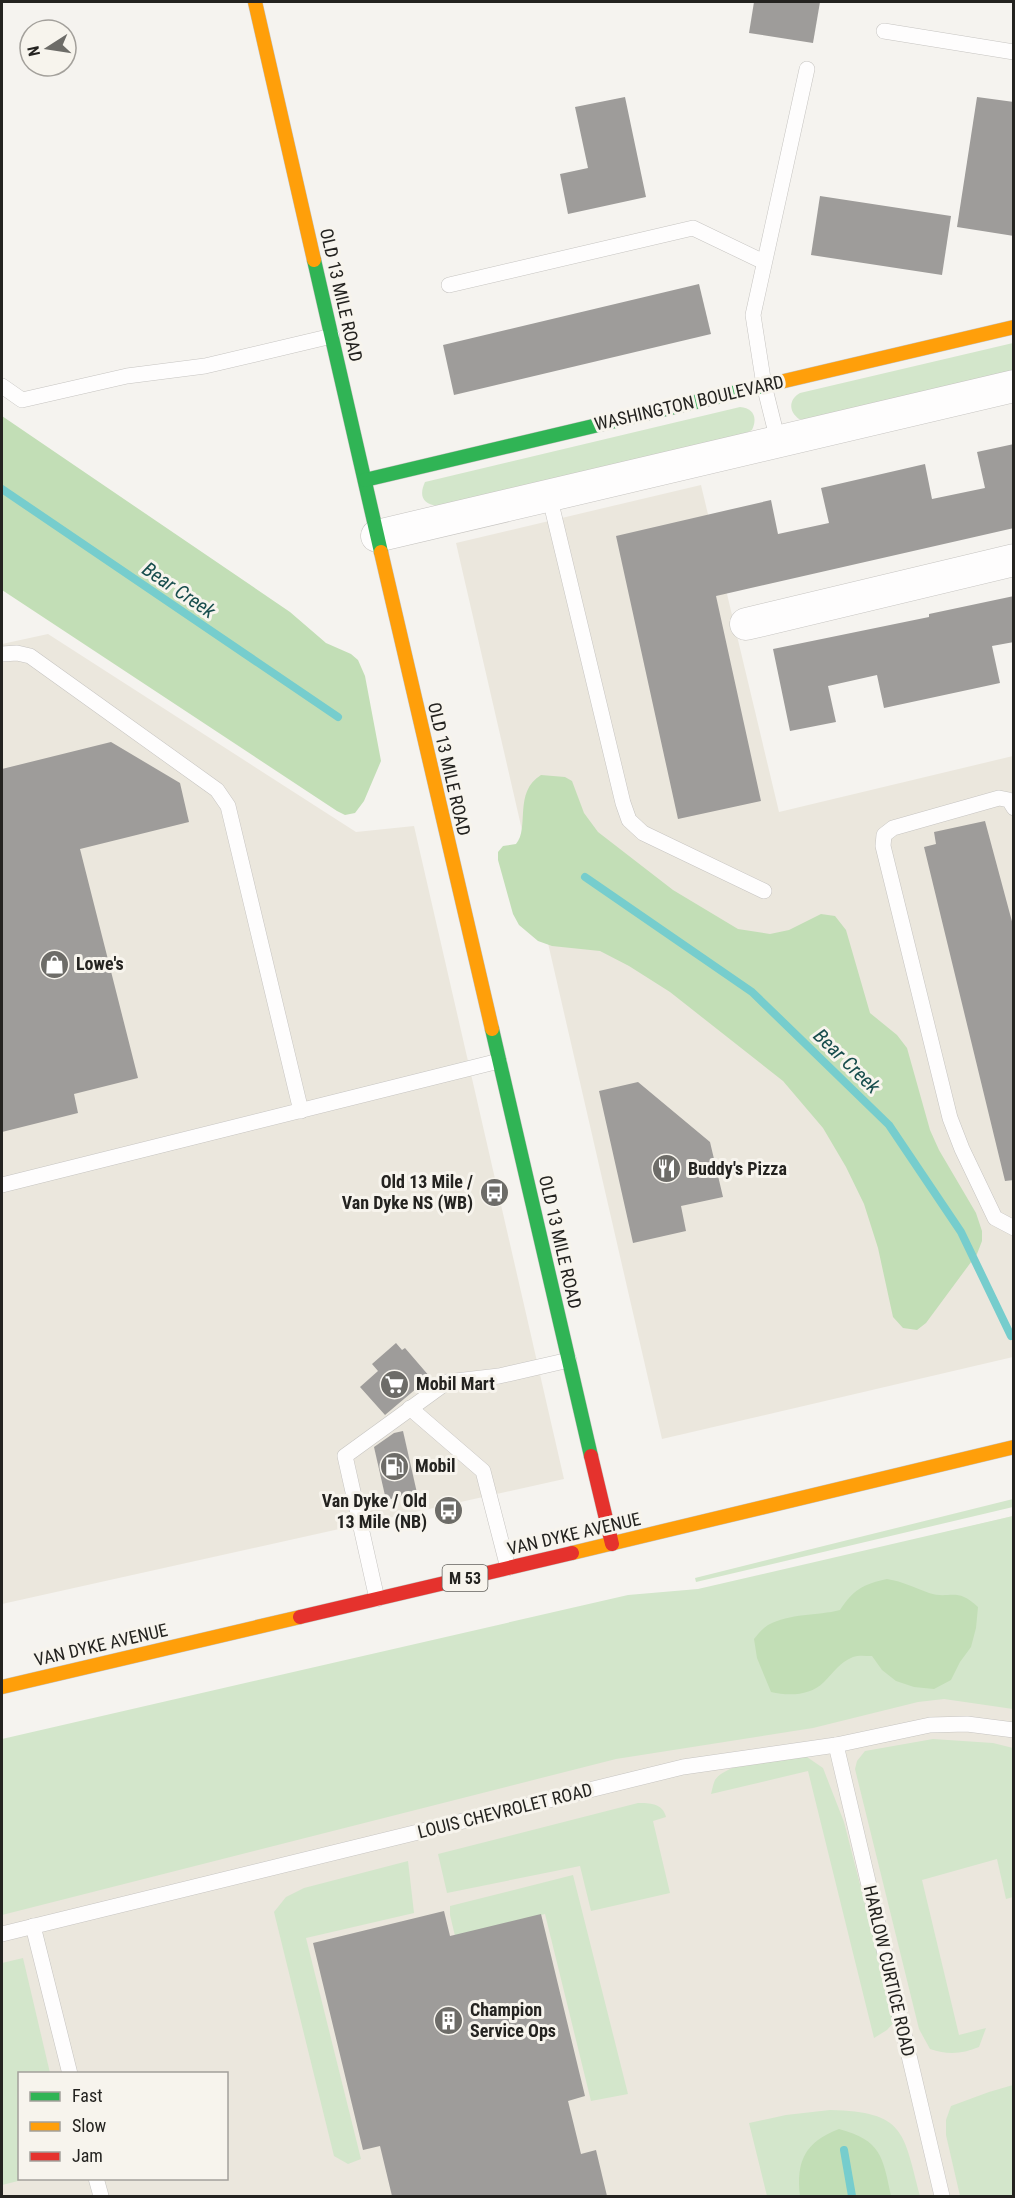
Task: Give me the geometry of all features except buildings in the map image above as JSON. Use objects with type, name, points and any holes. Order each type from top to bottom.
[{"type":"street","name":"OLD 13 MILE ROAD","points":[[255,2],[612,1544]]},
{"type":"street","name":"WASHINGTON BOULEVARD","points":[[365,480],[1014,327]]},
{"type":"street","points":[[377,536],[1014,386]]},
{"type":"street","points":[[746,624],[1014,560]]},
{"type":"street","name":"VAN DYKE AVENUE","points":[[2,1688],[1014,1447]]},
{"type":"lane","points":[[884,32],[1014,52]]},
{"type":"lane","points":[[778,441],[764,385],[753,315],[807,69]]},
{"type":"lane","points":[[448,285],[693,228],[764,262]]},
{"type":"lane","points":[[2,386],[22,400],[127,375],[205,366],[332,336]]},
{"type":"lane","points":[[549,495],[622,803],[629,820],[642,833],[764,891]]},
{"type":"lane","points":[[2,654],[17,653],[30,657],[217,790],[223,797],[228,806],[301,1111]]},
{"type":"lane","points":[[1014,808],[1009,800],[999,798],[892,828],[884,835],[883,846],[950,1118],[995,1218],[1014,1228]]},
{"type":"lane","points":[[2,1185],[499,1061]]},
{"type":"lane","points":[[377,1599],[345,1456],[447,1382],[499,1376],[569,1360]]},
{"type":"lane","points":[[410,1408],[483,1471],[508,1568]]},
{"type":"lane","name":"LOUIS CHEVROLET ROAD","points":[[2,1934],[683,1767],[836,1745],[930,1725],[967,1724],[1014,1730]]},
{"type":"lane","name":"HARLOW CURTICE ROAD","points":[[836,1745],[942,2196]]},
{"type":"lane","points":[[33,1926],[70,2072]]},
{"type":"lane","points":[[97,2180],[101,2196]]},
{"type":"shaded area","points":[[701,485],[779,812],[1013,756],[1013,1357],[662,1439],[456,543]]},
{"type":"shaded area","points":[[48,634],[356,832],[414,826],[564,1479],[2,1604],[2,644]]},
{"type":"shaded area","points":[[1013,1516],[1013,2196],[2,2196],[2,1759]]},
{"type":"green space","points":[[1013,343],[1013,371],[805,419],[795,416],[792,409],[794,398],[800,393]]},
{"type":"green space","points":[[740,407],[751,411],[754,417],[752,430],[746,433],[437,506],[425,501],[422,495],[425,482]]},
{"type":"green space","points":[[2,416],[290,612],[326,643],[351,654],[358,660],[365,676],[381,761],[364,801],[355,813],[345,815],[337,811],[2,590]]},
{"type":"green space","points":[[541,775],[565,777],[572,781],[584,813],[598,832],[673,890],[738,929],[770,934],[789,930],[821,914],[835,916],[846,930],[870,1013],[897,1035],[907,1048],[930,1130],[939,1150],[976,1213],[982,1231],[982,1241],[977,1254],[926,1323],[917,1330],[903,1328],[893,1317],[878,1248],[864,1204],[823,1128],[783,1081],[670,992],[629,966],[600,951],[552,946],[538,941],[519,925],[513,914],[498,860],[498,852],[503,846],[516,844],[520,837],[527,791],[532,782]]},
{"type":"green space","points":[[1013,1499],[1013,1507],[696,1582],[695,1578]]},
{"type":"green space","points":[[1013,1516],[1013,1709],[944,1699],[918,1702],[813,1728],[616,1759],[2,1915],[2,1739],[628,1595],[698,1589]]},
{"type":"green space","points":[[887,1579],[936,1595],[958,1595],[978,1607],[971,1647],[951,1680],[934,1689],[914,1687],[896,1681],[882,1670],[872,1656],[860,1656],[844,1662],[824,1682],[812,1690],[792,1694],[771,1692],[757,1658],[754,1639],[762,1629],[785,1618],[840,1610],[849,1597],[859,1589]]},
{"type":"green space","points":[[933,1739],[993,1743],[1013,1748],[1013,1897],[1006,1899],[997,1859],[922,1880],[959,2035],[986,2028],[979,2047],[955,2053],[930,2049],[919,2029],[855,1769],[857,1761],[865,1751]]},
{"type":"green space","points":[[796,1755],[807,1757],[823,1768],[844,1822],[895,2021],[887,2030],[874,2038],[808,1771],[711,1794],[715,1780],[729,1769],[752,1762]]},
{"type":"green space","points":[[638,1803],[659,1806],[666,1817],[653,1821],[670,1893],[591,1911],[580,1866],[447,1893],[438,1854]]},
{"type":"green space","points":[[408,1861],[414,1913],[306,1938],[361,2159],[348,2164],[334,2156],[274,1912],[286,1897],[304,1888]]},
{"type":"green space","points":[[573,1875],[628,2094],[591,2101],[545,1914],[455,1936],[450,1915],[450,1906]]},
{"type":"green space","points":[[23,1958],[50,2072],[18,2072],[18,2180],[22,2180],[2,2185],[2,1963]]},
{"type":"green space","points":[[1013,2085],[1013,2196],[960,2196],[946,2135],[946,2120],[951,2106]]},
{"type":"green space","points":[[830,2110],[873,2115],[887,2121],[897,2129],[909,2155],[920,2196],[767,2196],[749,2123],[786,2115]]},
{"type":"green space","points":[[839,2129],[864,2139],[878,2152],[891,2196],[800,2196],[800,2173],[805,2154],[818,2140]]},
{"type":"waterway","name":"Bear Creek","points":[[2,489],[338,717]]},
{"type":"waterway","name":"Bear Creek","points":[[585,877],[752,992],[889,1125],[961,1232],[1011,1336]]},
{"type":"waterway","name":"Bear Creek","points":[[844,2150],[852,2196]]},
{"type":"traffic: fast","points":[[314,260],[381,552]]},
{"type":"traffic: fast","points":[[365,480],[780,382]]},
{"type":"traffic: fast","points":[[492,1029],[591,1456]]},
{"type":"traffic: slow","points":[[255,2],[314,260]]},
{"type":"traffic: slow","points":[[780,382],[1014,327]]},
{"type":"traffic: slow","points":[[381,552],[492,1029]]},
{"type":"traffic: slow","points":[[572,1553],[1014,1447]]},
{"type":"traffic: slow","points":[[2,1687],[300,1617]]},
{"type":"traffic: jam","points":[[591,1456],[612,1544]]},
{"type":"traffic: jam","points":[[300,1617],[572,1553]]},
{"type":"place","name":"Lowe's","points":[[55,964]]},
{"type":"place","name":"Buddy's Pizza","points":[[667,1169]]},
{"type":"place","name":"Old 13 Mile / Van Dyke NS (WB)","points":[[494,1192]]},
{"type":"place","name":"Mobil Mart","points":[[395,1384]]},
{"type":"place","name":"Mobil","points":[[394,1466]]},
{"type":"place","name":"Van Dyke / Old 13 Mile (NB)","points":[[448,1511]]},
{"type":"place","name":"Champion Service Ops","points":[[449,2020]]}]
